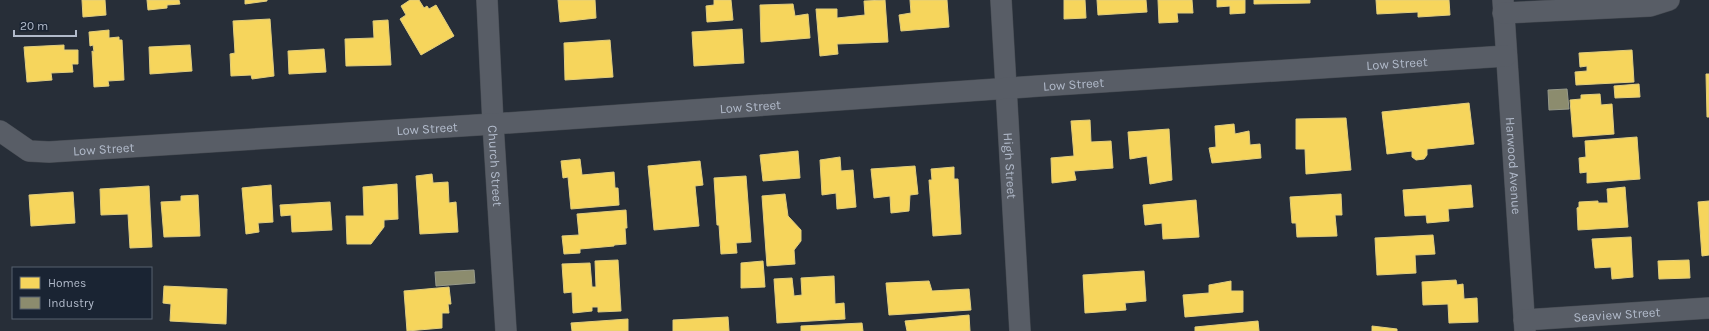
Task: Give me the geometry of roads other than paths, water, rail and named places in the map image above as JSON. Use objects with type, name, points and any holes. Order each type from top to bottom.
[{"type":"street","name":"Church Street","points":[[487,0],[506,331]]},
{"type":"street","name":"High Street","points":[[1000,0],[1020,331]]},
{"type":"street","points":[[1503,7],[1650,6],[1669,0]]},
{"type":"street","name":"Harwood Avenue","points":[[1503,7],[1525,326]]},
{"type":"street","name":"Low Street","points":[[0,131],[29,151],[49,152],[493,124],[1006,88],[1506,56]]},
{"type":"street","name":"Seaview Street","points":[[1525,326],[1709,308]]}]
